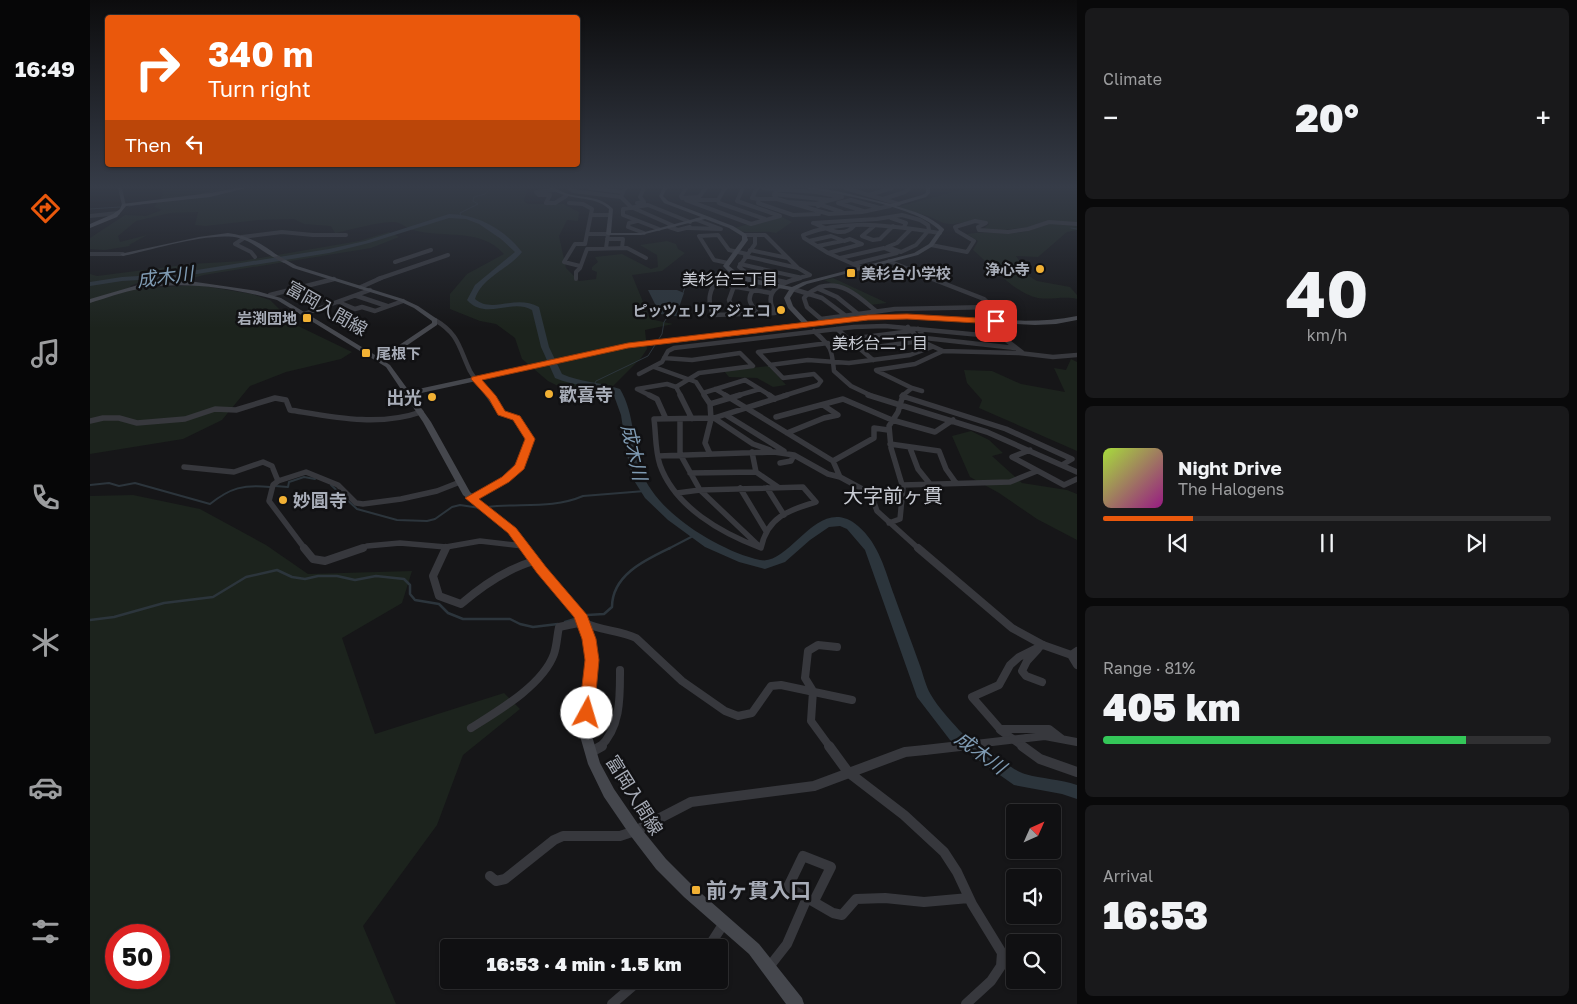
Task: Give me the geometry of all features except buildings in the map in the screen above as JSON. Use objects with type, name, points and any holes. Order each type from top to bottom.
[{"type":"street","points":[[90,254],[123,254],[215,236],[232,235],[243,238],[296,267],[361,287],[416,307],[451,330],[462,347],[468,367],[475,379],[493,398],[501,413],[516,418],[530,439],[520,467],[506,480],[471,498]]},
{"type":"street","points":[[255,258],[245,249],[235,244],[243,238],[258,235]]},
{"type":"street","points":[[311,235],[346,235]]},
{"type":"street","points":[[580,266],[564,262],[575,244],[585,244],[587,235]]},
{"type":"street","points":[[593,235],[622,239],[622,248]]},
{"type":"street","points":[[607,237],[627,235]]},
{"type":"street","points":[[728,263],[714,260],[699,236],[718,235],[729,250],[736,252],[788,258]]},
{"type":"street","points":[[731,274],[726,269],[728,263],[745,240],[744,235],[765,235],[798,268]]},
{"type":"street","points":[[740,264],[756,240],[755,235]]},
{"type":"street","points":[[804,235],[809,241],[828,252],[862,268]]},
{"type":"street","points":[[863,235],[862,236],[877,241],[886,235]]},
{"type":"street","points":[[905,235],[897,243],[887,247],[901,252],[918,243],[925,235]]},
{"type":"street","points":[[939,235],[931,245],[916,254],[810,281],[793,289],[787,298],[788,304],[828,343],[834,356],[832,362],[834,371],[851,386],[877,399],[898,403],[998,436],[1077,472]]},
{"type":"street","points":[[931,245],[967,252],[974,241],[964,235]]},
{"type":"street","points":[[809,241],[831,236],[844,241]]},
{"type":"street","points":[[606,248],[607,237]]},
{"type":"street","points":[[818,246],[850,239],[862,244],[828,252]]},
{"type":"street","points":[[245,249],[256,246]]},
{"type":"street","points":[[576,279],[576,272],[587,249],[627,248],[646,258]]},
{"type":"street","points":[[840,258],[884,248],[897,253],[853,264]]},
{"type":"street","points":[[395,262],[431,250]]},
{"type":"street","points":[[748,254],[798,268],[810,275],[785,282],[779,286],[771,293],[769,303],[775,313],[713,315],[708,293],[718,277],[731,274],[779,286],[810,293],[822,298],[846,316]]},
{"type":"street","points":[[361,287],[448,255]]},
{"type":"street","points":[[411,256],[422,263]]},
{"type":"street","points":[[876,311],[842,288],[833,285],[817,289],[805,297],[805,305],[821,319],[907,308],[992,307],[984,299],[889,261]]},
{"type":"street","points":[[740,264],[799,277]]},
{"type":"street","points":[[740,264],[739,267],[747,273],[785,282]]},
{"type":"street","points":[[270,296],[334,279]]},
{"type":"street","points":[[714,282],[771,293]]},
{"type":"street","name":"富岡入間線","points":[[90,301],[138,286],[182,283],[203,284],[270,296],[304,314],[388,366],[421,412],[471,498],[507,526],[534,561],[577,609],[589,639],[592,660],[586,724],[591,752],[600,777],[635,831],[675,879],[754,949],[796,1004]]},
{"type":"street","points":[[734,286],[728,299],[734,314]]},
{"type":"street","points":[[817,289],[837,297],[858,314]]},
{"type":"street","points":[[304,314],[370,290]]},
{"type":"street","points":[[752,290],[749,301],[757,313]]},
{"type":"street","points":[[356,296],[387,306]]},
{"type":"street","points":[[338,302],[355,309],[362,307],[375,310],[402,301]]},
{"type":"street","points":[[407,394],[577,356],[646,343],[882,317],[1032,323],[1056,322],[1077,318]]},
{"type":"street","points":[[381,360],[435,324],[435,320]]},
{"type":"street","points":[[639,374],[662,362],[668,351],[674,348],[837,329],[885,326],[910,329],[920,341],[943,351],[1023,353],[1053,357],[1077,355]]},
{"type":"street","points":[[918,328],[918,331],[925,338],[1016,348]]},
{"type":"street","points":[[849,339],[918,328],[1002,337],[1023,353]]},
{"type":"street","points":[[837,329],[873,360]]},
{"type":"street","points":[[860,349],[920,341]]},
{"type":"street","points":[[760,548],[748,544],[705,520],[677,493],[660,465],[654,419],[713,418],[818,385],[821,382],[814,374],[783,378],[758,352],[828,343]]},
{"type":"street","points":[[770,365],[808,360],[850,363],[910,355],[932,347]]},
{"type":"street","points":[[922,391],[876,370],[915,364],[943,351]]},
{"type":"street","points":[[664,358],[692,360],[740,354],[753,366],[699,373],[676,387]]},
{"type":"street","points":[[654,367],[696,382],[703,392],[710,404],[713,418],[705,443],[710,454]]},
{"type":"street","points":[[703,392],[745,380],[775,399]]},
{"type":"street","points":[[666,419],[656,399],[637,389],[667,384],[676,387],[692,419]]},
{"type":"street","points":[[889,523],[900,520],[902,484],[893,457],[888,430],[898,412],[898,403],[902,396],[912,388]]},
{"type":"street","points":[[715,389],[834,461],[840,477]]},
{"type":"street","points":[[710,404],[760,389]]},
{"type":"street","points":[[902,396],[1006,429],[1072,459],[1062,465]]},
{"type":"street","points":[[90,422],[103,418],[119,418],[137,423],[185,419],[196,414],[215,410],[236,410],[274,398],[286,400],[290,410],[309,412],[321,416],[359,419],[404,419],[421,412]]},
{"type":"street","points":[[776,417],[843,399],[892,420],[935,432],[953,420]]},
{"type":"street","points":[[787,433],[824,418],[838,415],[823,405]]},
{"type":"street","points":[[726,415],[791,454],[828,474],[840,477],[866,491],[872,497],[877,511],[889,523],[1012,628],[1043,645],[1075,655],[1077,665]]},
{"type":"street","points":[[713,418],[753,444],[774,452]]},
{"type":"street","points":[[680,419],[680,454],[700,490],[760,548]]},
{"type":"street","points":[[834,461],[874,438],[874,428],[888,430]]},
{"type":"street","points":[[916,434],[921,428]]},
{"type":"street","points":[[890,444],[939,451],[946,469],[956,483]]},
{"type":"street","points":[[658,456],[680,454],[729,455],[752,452],[791,454],[810,447]]},
{"type":"street","points":[[910,448],[918,469],[930,484]]},
{"type":"street","points":[[1030,450],[1012,457],[1064,485],[1077,479]]},
{"type":"street","points":[[752,452],[756,472]]},
{"type":"street","points":[[780,463],[791,461],[791,454]]},
{"type":"street","points":[[184,468],[234,472],[263,462],[272,466],[275,485],[269,501],[282,515],[295,540],[313,559],[325,560],[360,547],[400,543],[446,547],[480,542],[523,546]]},
{"type":"street","points":[[902,484],[1010,482],[1037,471]]},
{"type":"street","points":[[275,485],[306,472],[338,485],[356,503],[363,504],[401,500],[437,491],[460,482]]},
{"type":"street","points":[[690,473],[756,472],[778,487]]},
{"type":"street","points":[[677,493],[700,490],[803,486],[816,502],[798,507],[784,515],[766,531],[760,548]]},
{"type":"street","points":[[740,488],[766,531]]},
{"type":"street","points":[[767,488],[784,515]]},
{"type":"street","points":[[446,547],[433,576],[438,596],[461,604],[480,587],[518,566],[534,561]]},
{"type":"street","points":[[471,728],[504,706],[537,678],[554,656],[559,627],[583,622],[594,628],[628,634],[636,638],[682,681],[725,711],[738,716],[752,713],[771,686],[782,685],[852,700]]},
{"type":"street","points":[[837,647],[818,645],[808,651],[805,678],[813,691],[811,720],[848,772],[904,814],[944,852],[1002,953],[1001,966],[991,981],[966,1004]]},
{"type":"street","points":[[1042,682],[1026,676],[1022,671],[1027,661],[1043,645]]},
{"type":"street","points":[[1043,645],[1014,661],[999,685],[972,697],[1000,730],[1040,759],[1077,772]]},
{"type":"street","points":[[591,752],[599,750],[608,738],[620,711],[620,670]]},
{"type":"street","points":[[1000,730],[1049,729],[1062,739]]},
{"type":"street","points":[[490,876],[496,881],[505,879],[554,840],[563,836],[620,836],[635,831],[691,802],[807,787],[905,752],[1045,736],[1077,742]]},
{"type":"street","points":[[769,967],[777,960],[810,899],[833,913],[842,915],[856,899],[885,898],[924,902],[969,898]]},
{"type":"street","points":[[714,939],[725,922]]},
{"type":"street","points":[[612,1004],[628,989]]},
{"type":"shaded area","points":[[95,235],[119,235],[120,242],[147,235],[130,246],[105,250],[90,249],[90,238]]},
{"type":"shaded area","points":[[379,235],[395,235],[399,237],[371,248],[204,275],[181,281],[138,283],[130,286],[132,289],[198,285],[252,294],[270,300],[294,324],[352,352],[341,359],[286,372],[250,386],[222,420],[183,439],[90,454],[90,274],[97,276],[191,264],[242,261],[359,241]]},
{"type":"shaded area","points":[[459,235],[560,235],[566,268],[579,281],[596,279],[597,272],[592,270],[592,267],[598,262],[595,257],[622,254],[651,269],[658,267],[657,255],[640,245],[667,241],[676,244],[678,249],[685,253],[662,271],[632,275],[650,319],[673,324],[645,330],[647,349],[641,358],[599,400],[578,396],[548,381],[522,359],[515,338],[496,324],[480,321],[450,309],[450,294],[467,274],[504,254],[484,240]]},
{"type":"shaded area","points":[[968,235],[1064,235],[1038,257],[1016,256],[1029,276],[1037,281],[1070,287],[1077,295],[1077,299],[1038,298],[1021,291],[973,250],[978,241]]},
{"type":"shaded area","points":[[833,278],[887,303],[870,305],[852,292],[824,280]]},
{"type":"shaded area","points":[[648,290],[677,290],[684,293],[677,313],[690,318],[653,313],[658,310]]},
{"type":"shaded area","points":[[1071,359],[1077,362],[1077,451],[979,408],[982,400],[967,383],[964,370],[992,371],[1021,384],[1065,392],[1054,368],[1066,370]]},
{"type":"shaded area","points":[[769,366],[786,385],[773,387],[757,378],[729,377],[724,371]]},
{"type":"shaded area","points":[[971,431],[989,440],[1003,453],[992,456],[1022,483],[1067,490],[1077,494],[1077,540],[1037,519],[999,493],[970,477],[952,436]]},
{"type":"shaded area","points":[[133,495],[200,509],[266,545],[308,574],[412,571],[402,603],[342,638],[375,734],[504,693],[520,709],[463,755],[437,825],[363,926],[396,1004],[90,1004],[90,496]]},
{"type":"waterway","name":"成木川","points":[[90,284],[122,279],[172,276],[329,251],[390,235]]},
{"type":"waterway","name":"成木川","points":[[501,235],[519,252],[508,263],[484,280],[473,293],[471,300],[478,306],[485,308],[520,303],[536,309],[545,347],[558,376],[572,382],[599,385],[617,391],[626,415],[638,479],[644,489],[663,510],[709,545],[765,565],[781,560],[825,524],[843,522],[851,527],[871,549],[924,697],[955,736],[1020,780],[1062,787],[1077,792]]},
{"type":"waterway","points":[[683,293],[691,269]]},
{"type":"waterway","points":[[594,385],[596,381],[648,356],[662,334],[664,322],[669,315]]},
{"type":"waterway","points":[[275,486],[288,487],[289,482],[304,477],[315,479]]},
{"type":"waterway","points":[[90,485],[109,483],[119,486],[135,483],[210,504],[224,494],[238,488],[252,486],[270,487]]},
{"type":"waterway","points":[[331,485],[357,509],[397,520],[427,521],[435,519],[452,507],[460,505],[480,508]]},
{"type":"waterway","points":[[487,507],[560,503],[583,496],[645,491]]},
{"type":"waterway","points":[[668,549],[695,535]]},
{"type":"waterway","points":[[587,615],[604,614],[612,607],[613,596],[624,577],[650,558],[668,549]]},
{"type":"waterway","points":[[90,620],[114,617],[164,603],[213,597],[246,577],[277,570],[292,577],[305,579],[318,576],[337,576],[355,580],[376,576],[404,579],[410,585],[410,594],[415,600],[439,604],[448,613],[463,619],[510,619],[533,627],[558,624]]},
{"type":"waterway","points":[[565,622],[575,619]]},
{"type":"place","name":"浄心寺","points":[[1040,269]]},
{"type":"place","name":"美杉台小学校","points":[[851,273]]},
{"type":"place","name":"ピッツェリア ジェコ","points":[[781,310]]},
{"type":"place","name":"岩渕団地","points":[[307,318]]},
{"type":"place","name":"尾根下","points":[[366,353]]},
{"type":"place","name":"歡喜寺","points":[[549,394]]},
{"type":"place","name":"出光","points":[[432,397]]},
{"type":"place","name":"妙圓寺","points":[[283,500]]},
{"type":"place","name":"前ヶ貫入口","points":[[696,890]]},
{"type":"district","name":"美杉台三丁目","points":[[730,279]]},
{"type":"district","name":"美杉台二丁目","points":[[880,343]]},
{"type":"district","name":"大字前ヶ貫","points":[[893,495]]},
{"type":"route","points":[[587,713],[592,660],[589,639],[577,609],[541,570],[518,537],[471,498],[506,480],[520,467],[527,452],[530,439],[516,418],[501,413],[493,398],[475,379],[598,351],[646,343],[868,318],[907,317],[996,321]]}]
